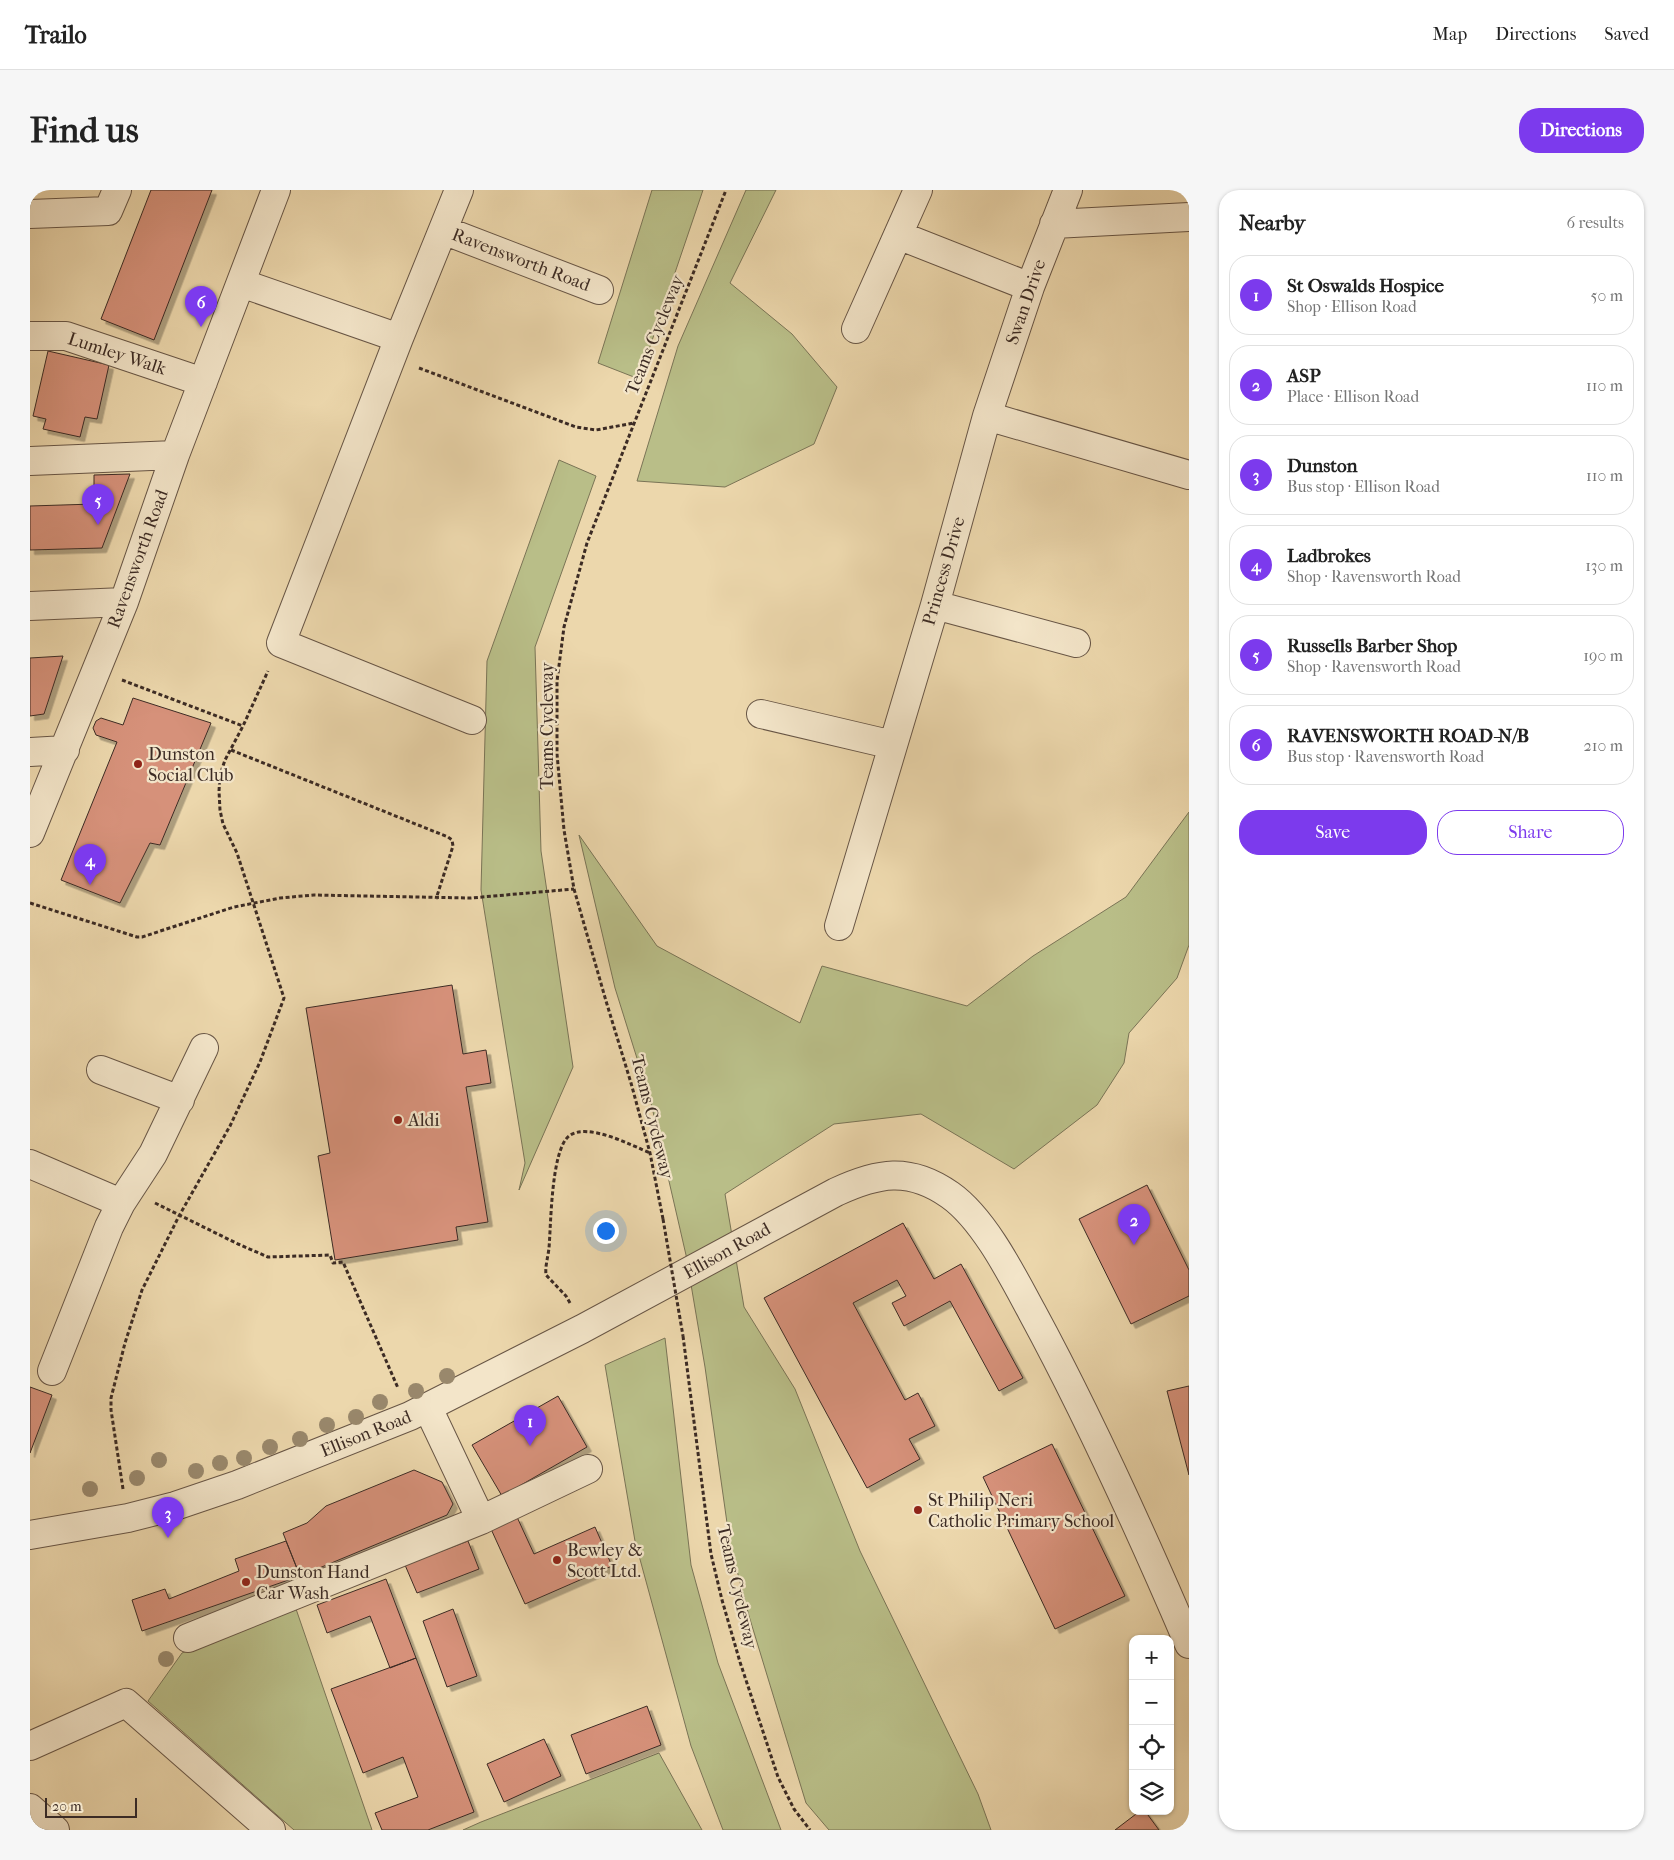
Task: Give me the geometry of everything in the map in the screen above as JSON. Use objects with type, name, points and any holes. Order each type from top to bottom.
[{"type":"street","name":"Ravensworth Road","points":[[30,833],[124,602],[175,455],[276,190]]},
{"type":"street","name":"Ravensworth Road","points":[[460,190],[395,348],[281,643],[472,720]]},
{"type":"street","points":[[856,329],[918,190]]},
{"type":"street","name":"Swan Drive","points":[[987,416],[1030,287],[1068,190]]},
{"type":"street","points":[[30,214],[113,201]]},
{"type":"street","points":[[1054,224],[1189,217]]},
{"type":"street","name":"Ravensworth Road","points":[[443,230],[599,290]]},
{"type":"street","points":[[898,235],[1030,287]]},
{"type":"street","points":[[241,283],[395,348]]},
{"type":"street","name":"Lumley Walk","points":[[30,336],[66,336],[203,382]]},
{"type":"street","points":[[987,416],[1189,474]]},
{"type":"street","name":"Princess Drive","points":[[839,926],[935,605],[987,416]]},
{"type":"street","points":[[30,461],[175,455]]},
{"type":"street","points":[[30,606],[124,602]]},
{"type":"street","points":[[935,605],[1076,642]]},
{"type":"street","points":[[762,714],[893,745]]},
{"type":"street","points":[[30,752],[65,750]]},
{"type":"street","points":[[52,1371],[109,1227],[152,1154],[204,1048]]},
{"type":"street","points":[[101,1070],[180,1100]]},
{"type":"street","points":[[30,1164],[126,1197]]},
{"type":"street","name":"Ellison Road","points":[[30,1535],[120,1519],[175,1506],[236,1485],[419,1412],[582,1329],[852,1185],[871,1177],[900,1175],[935,1186],[950,1195],[963,1206],[990,1240],[1058,1360],[1153,1560],[1189,1644]]},
{"type":"street","points":[[419,1412],[481,1520]]},
{"type":"street","points":[[188,1638],[481,1520],[588,1468]]},
{"type":"street","points":[[30,1746],[126,1703],[271,1830]]},
{"type":"street","points":[[30,1808],[55,1830]]},
{"type":"path","name":"Teams Cycleway","points":[[726,190],[587,543],[564,627],[557,681],[557,754],[564,830],[574,888],[606,1002],[632,1083],[650,1153],[663,1219],[683,1336],[711,1554],[740,1662],[778,1777],[794,1809],[810,1830]]},
{"type":"path","points":[[395,348],[576,427],[596,430],[634,423]]},
{"type":"path","points":[[96,670],[243,726]]},
{"type":"path","points":[[231,750],[448,837],[452,840],[453,846],[436,899]]},
{"type":"path","points":[[30,904],[142,937],[234,907],[280,898],[314,895],[436,899],[471,898],[574,888]]},
{"type":"path","points":[[582,1329],[566,1296],[546,1275],[556,1166],[562,1145],[569,1136],[581,1132],[595,1132],[622,1140],[650,1153]]},
{"type":"path","points":[[126,1197],[268,1257],[330,1255],[333,1263],[343,1262],[419,1412]]},
{"type":"green space","points":[[652,190],[703,190],[639,379],[598,363]]},
{"type":"green space","points":[[746,190],[776,190],[730,283],[792,334],[837,387],[814,444],[725,487],[637,481],[678,346]]},
{"type":"green space","points":[[559,460],[596,476],[535,647],[541,851],[573,1067],[519,1190],[525,1163],[481,890],[487,661]]},
{"type":"green space","points":[[1189,812],[1189,945],[1177,978],[1129,1033],[1124,1063],[1097,1105],[1014,1169],[921,1114],[834,1124],[725,1194],[744,1307],[795,1389],[860,1551],[978,1794],[991,1830],[829,1830],[806,1803],[749,1616],[730,1544],[705,1367],[686,1255],[651,1103],[615,988],[579,835],[657,946],[800,1023],[822,966],[967,1006],[1033,956],[1126,897]]},
{"type":"green space","points":[[665,1338],[691,1565],[718,1663],[781,1830],[723,1830],[691,1746],[635,1541],[605,1365]]},
{"type":"green space","points":[[295,1606],[372,1830],[294,1830],[148,1701],[182,1653]]},
{"type":"green space","points":[[659,1753],[702,1830],[463,1830],[481,1822]]},
{"type":"building","points":[[151,190],[212,190],[154,340],[101,319]]},
{"type":"building","points":[[48,351],[109,365],[97,419],[85,417],[80,437],[43,429],[46,419],[33,416]]},
{"type":"building","points":[[130,474],[102,548],[30,550],[30,506],[94,504],[94,475]]},
{"type":"building","points":[[63,656],[44,714],[30,716],[30,658]]},
{"type":"building","points":[[133,698],[211,723],[160,845],[150,843],[120,903],[61,880],[117,742],[96,735],[93,728],[96,721],[101,718],[123,725]]},
{"type":"building","name":"Aldi","points":[[452,985],[463,1054],[486,1050],[491,1083],[466,1087],[488,1222],[456,1227],[458,1240],[335,1260],[318,1156],[330,1153],[306,1008]]},
{"type":"building","points":[[1147,1185],[1189,1270],[1189,1296],[1131,1324],[1079,1219]]},
{"type":"building","points":[[903,1223],[934,1279],[961,1264],[1023,1378],[999,1391],[950,1301],[904,1326],[892,1303],[906,1296],[897,1280],[853,1303],[905,1400],[918,1393],[935,1426],[909,1439],[920,1459],[867,1488],[764,1298]]},
{"type":"building","points":[[1189,1386],[1189,1475],[1167,1391]]},
{"type":"building","points":[[30,1387],[52,1395],[30,1453]]},
{"type":"building","points":[[558,1396],[587,1447],[502,1496],[472,1445]]},
{"type":"building","points":[[1052,1444],[1125,1596],[1055,1629],[983,1477]]},
{"type":"building","points":[[414,1470],[442,1482],[453,1504],[447,1515],[300,1576],[283,1533],[307,1523],[326,1506]]},
{"type":"building","name":"Bewley & Scott Ltd.","points":[[517,1517],[534,1554],[595,1527],[612,1566],[525,1604],[491,1529]]},
{"type":"building","name":"Dunston Hand Car Wash","points":[[286,1541],[300,1576],[142,1631],[132,1600],[165,1589],[169,1599],[239,1571],[235,1559]]},
{"type":"building","points":[[468,1541],[479,1569],[417,1593],[405,1565]]},
{"type":"building","points":[[386,1579],[416,1658],[390,1668],[370,1616],[327,1633],[317,1605]]},
{"type":"building","points":[[453,1609],[477,1676],[447,1687],[423,1621]]},
{"type":"building","points":[[416,1658],[474,1812],[428,1830],[382,1830],[375,1813],[418,1797],[403,1757],[363,1773],[331,1689]]},
{"type":"building","points":[[647,1706],[661,1745],[586,1774],[571,1735]]},
{"type":"building","points":[[544,1739],[561,1776],[504,1802],[487,1764]]},
{"type":"building","points":[[1135,1815],[1148,1815],[1159,1830],[1115,1830]]},
{"type":"place","name":"RAVENSWORTH ROAD-N/B","points":[[201,327]]},
{"type":"place","name":"Russells Barber Shop","points":[[98,525]]},
{"type":"place","name":"Dunston Social Club","points":[[138,764]]},
{"type":"place","name":"Ladbrokes","points":[[90,885]]},
{"type":"place","name":"Aldi","points":[[398,1120]]},
{"type":"place","name":"ASP","points":[[1134,1245]]},
{"type":"place","name":"St Oswalds Hospice","points":[[530,1446]]},
{"type":"place","name":"St Philip Neri Catholic Primary School","points":[[918,1510]]},
{"type":"place","name":"Dunston","points":[[168,1538]]},
{"type":"place","name":"Bewley & Scott Ltd.","points":[[557,1560]]},
{"type":"place","name":"Dunston Hand Car Wash","points":[[246,1582]]}]
